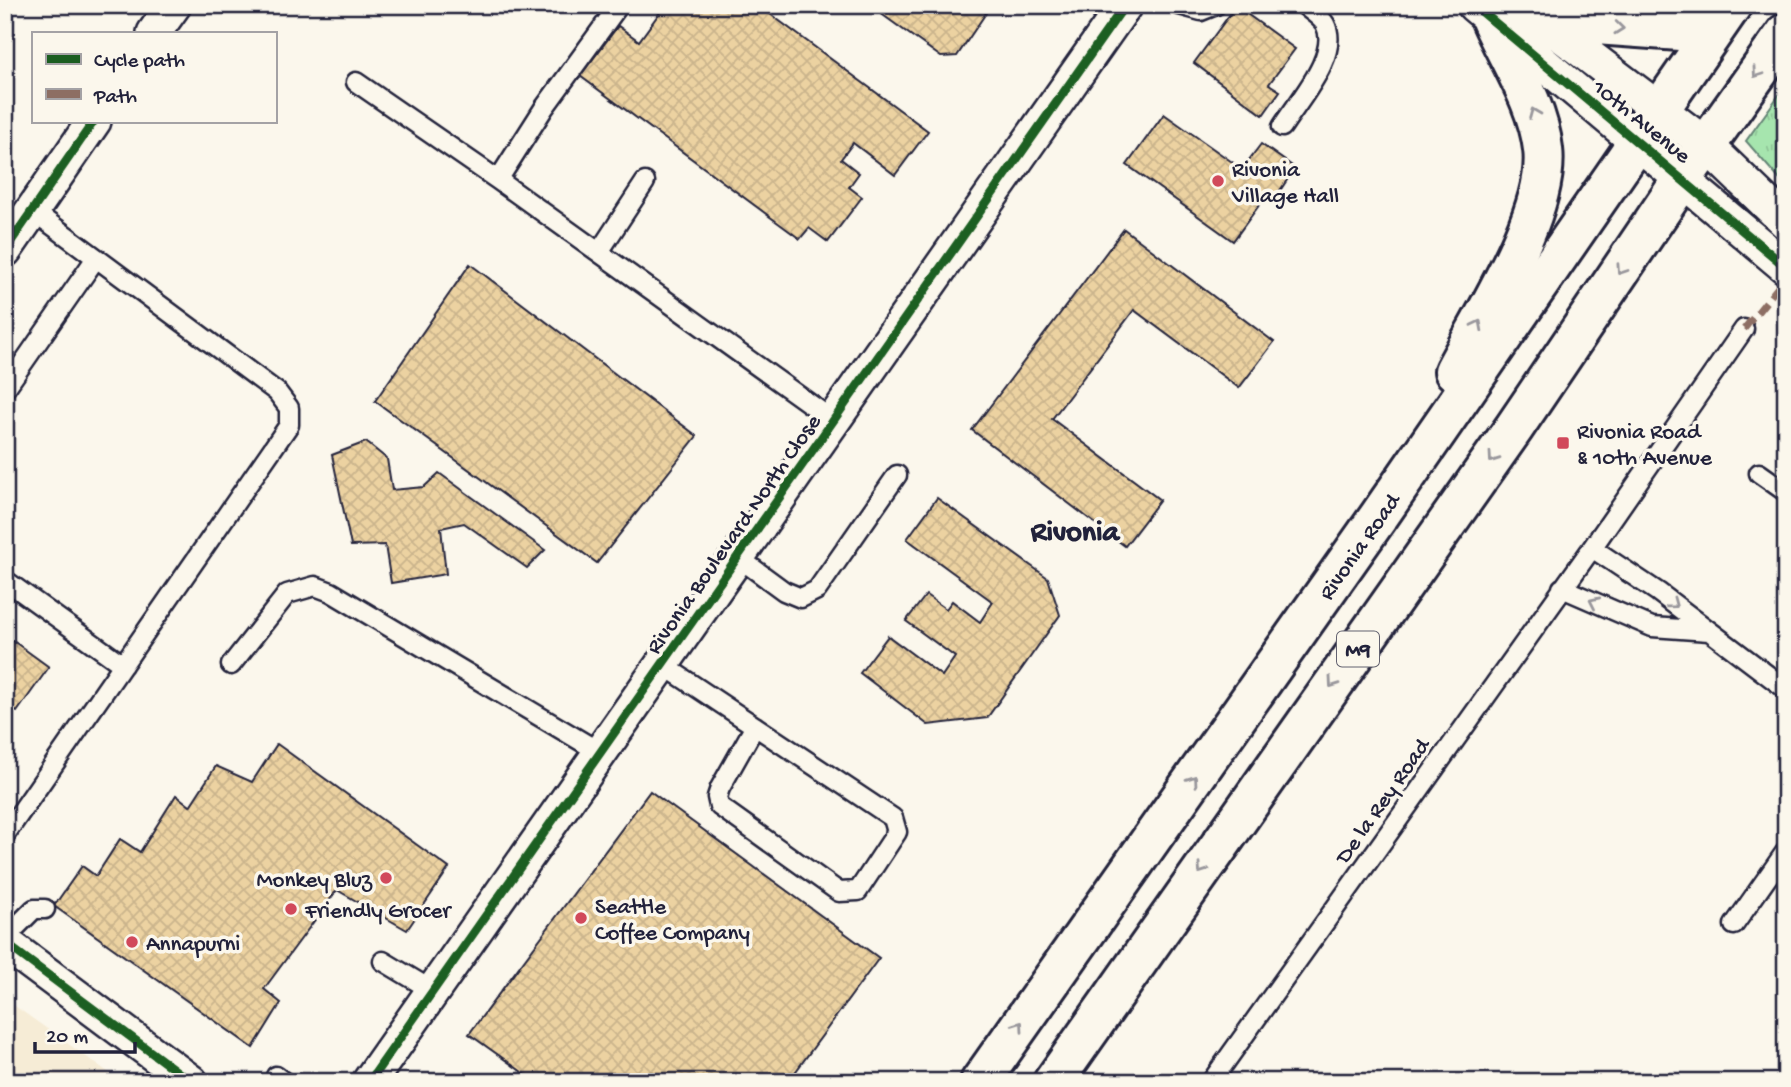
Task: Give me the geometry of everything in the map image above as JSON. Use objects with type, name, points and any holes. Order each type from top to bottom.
[{"type":"main road","points":[[1529,5],[1597,25],[1680,31],[1700,23],[1720,5]]},
{"type":"main road","name":"Rivonia Road","points":[[980,1082],[1379,516],[1732,5]]},
{"type":"main road","points":[[1379,516],[1526,233],[1541,187],[1544,151],[1537,119],[1496,10]]},
{"type":"main road","name":"M9","points":[[1053,1082],[1514,428],[1683,178],[1786,33]]},
{"type":"street","points":[[156,32],[174,5]]},
{"type":"street","name":"Rivonia Boulevard North Close","points":[[369,1082],[1125,5]]},
{"type":"street","name":"10th Avenue","points":[[1496,10],[1660,109],[1706,145],[1786,222]]},
{"type":"street","name":"10th Avenue","points":[[1496,10],[1638,141],[1786,267]]},
{"type":"street","points":[[5,250],[93,122]]},
{"type":"street","points":[[5,941],[191,1082]]},
{"type":"lane","points":[[498,180],[544,108],[619,5]]},
{"type":"lane","points":[[1179,5],[1201,11],[1216,5]]},
{"type":"lane","points":[[1282,127],[1326,57],[1330,39],[1324,22],[1304,5]]},
{"type":"lane","points":[[356,82],[498,180],[834,422]]},
{"type":"lane","points":[[599,252],[645,183]]},
{"type":"lane","points":[[5,835],[289,425],[289,408],[277,392],[33,211]]},
{"type":"lane","points":[[5,389],[96,258]]},
{"type":"lane","name":"De la Rey Road","points":[[1211,1082],[1592,548],[1744,329]]},
{"type":"lane","points":[[1759,473],[1786,492]]},
{"type":"lane","points":[[739,558],[784,591],[801,598],[817,590],[897,475]]},
{"type":"lane","points":[[1592,548],[1786,689]]},
{"type":"lane","points":[[5,580],[123,665]]},
{"type":"lane","points":[[231,665],[287,594],[315,586],[331,592],[601,752]]},
{"type":"lane","points":[[1562,588],[1652,627],[1709,631]]},
{"type":"lane","points":[[663,665],[755,726],[897,823],[897,832],[858,891],[839,892],[719,806],[717,797],[720,788],[755,726]]},
{"type":"lane","points":[[1734,925],[1786,852]]},
{"type":"lane","points":[[5,941],[34,909],[45,909]]},
{"type":"lane","points":[[383,961],[433,991]]},
{"type":"shaded area","points":[[5,999],[122,1082],[5,1082]]},
{"type":"green space","points":[[1786,85],[1786,187],[1746,141]]},
{"type":"building","points":[[658,5],[758,5],[928,131],[895,175],[853,143],[841,159],[859,173],[849,187],[862,197],[828,242],[809,228],[800,239],[580,76],[618,26],[639,41],[663,8]]},
{"type":"building","points":[[869,5],[976,5],[986,13],[957,56],[941,57]]},
{"type":"building","points":[[1236,6],[1295,49],[1269,84],[1280,91],[1263,115],[1194,63]]},
{"type":"building","name":"Rivonia Village Hall","points":[[1164,114],[1242,169],[1261,144],[1295,168],[1275,198],[1268,193],[1233,241],[1127,165]]},
{"type":"building","points":[[1124,229],[1274,342],[1239,388],[1134,310],[1052,419],[1160,500],[1125,546],[972,430]]},
{"type":"building","points":[[470,264],[697,436],[597,563],[375,401]]},
{"type":"building","points":[[366,442],[387,459],[392,490],[424,487],[439,473],[545,550],[527,568],[464,523],[441,528],[446,574],[391,583],[385,545],[351,546],[332,455]]},
{"type":"building","points":[[937,498],[1048,578],[1060,615],[987,718],[928,725],[860,673],[888,636],[942,676],[955,657],[906,621],[926,595],[946,609],[952,601],[980,622],[993,602],[907,539]]},
{"type":"building","points":[[5,635],[49,667],[17,712],[5,704]]},
{"type":"building","points":[[277,744],[449,868],[407,930],[337,890],[264,989],[281,1003],[253,1048],[54,906],[82,866],[96,876],[120,839],[140,852],[176,795],[190,806],[216,766],[252,782]]},
{"type":"building","points":[[650,791],[879,958],[788,1082],[536,1082],[469,1034]]},
{"type":"marked path","points":[[1744,329],[1786,277]]},
{"type":"cycle path","points":[[369,1082],[1125,5]]},
{"type":"cycle path","points":[[1474,5],[1786,267]]},
{"type":"cycle path","points":[[5,250],[93,122]]},
{"type":"cycle path","points":[[5,943],[191,1082]]},
{"type":"place","name":"Rivonia Village Hall","points":[[1218,181]]},
{"type":"place","name":"Rivonia Road & 10th Avenue","points":[[1563,443]]},
{"type":"place","name":"Monkey Bluz","points":[[386,878]]},
{"type":"place","name":"Friendly Grocer","points":[[291,909]]},
{"type":"place","name":"Seattle Coffee Company","points":[[581,918]]},
{"type":"place","name":"Annapurni","points":[[132,942]]},
{"type":"district","name":"Rivonia","points":[[1075,530]]}]
